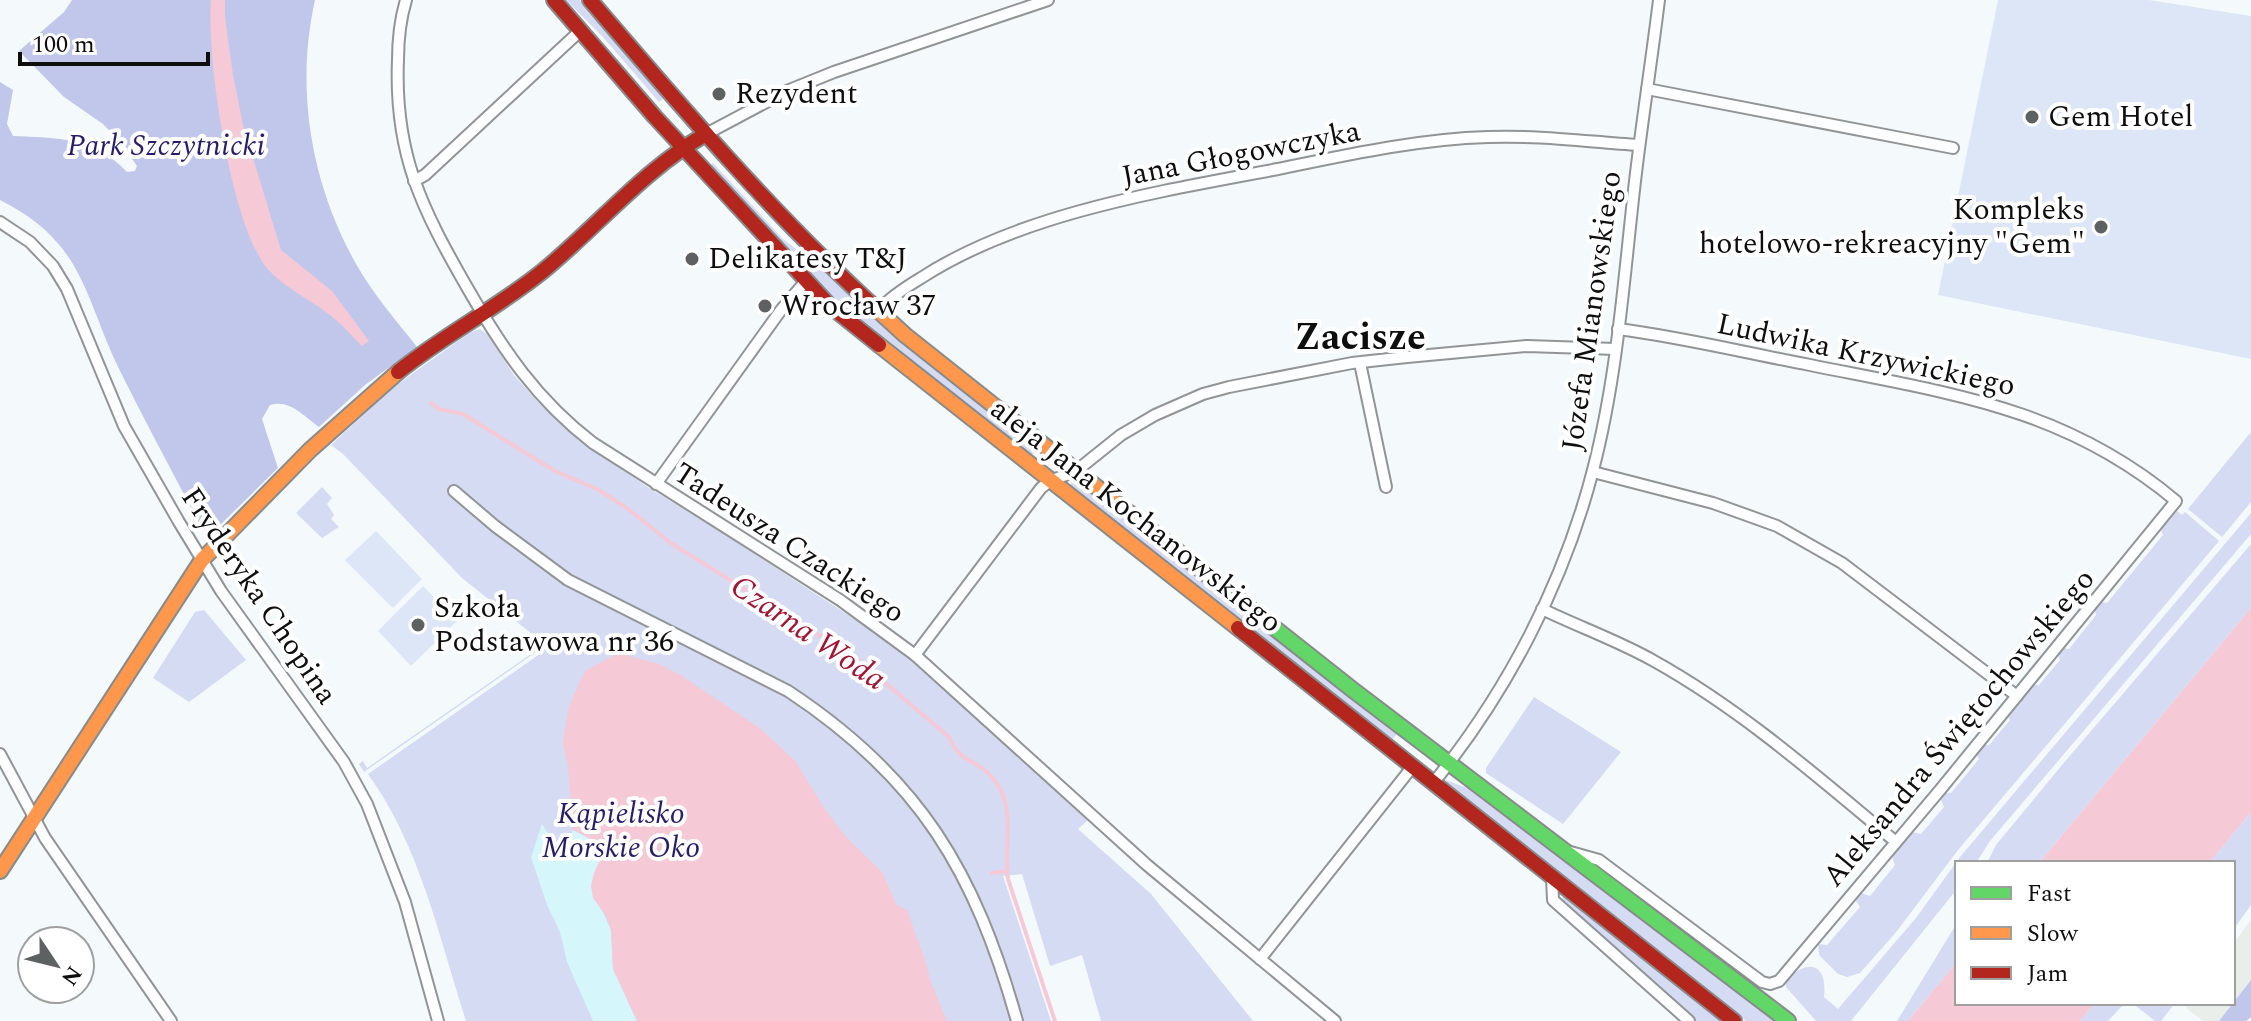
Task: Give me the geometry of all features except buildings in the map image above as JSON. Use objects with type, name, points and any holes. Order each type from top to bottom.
[{"type":"main road","name":"aleja Jana Kochanowskiego","points":[[554,0],[805,282],[852,325],[1734,1021]]},
{"type":"main road","name":"aleja Jana Kochanowskiego","points":[[590,0],[706,134],[812,249],[878,311],[1449,764],[1788,1021]]},
{"type":"main road","points":[[0,871],[202,560],[332,428],[377,388],[440,338],[545,269],[656,164],[706,134]]},
{"type":"street","name":"Tadeusza Czackiego","points":[[406,0],[399,32],[397,104],[403,148],[429,221],[482,313],[530,385],[563,420],[593,443],[840,600],[915,655],[1147,865],[1335,1021]]},
{"type":"street","points":[[706,134],[787,91],[834,72],[1048,0]]},
{"type":"street","name":"Józefa Mianowskiego","points":[[1434,782],[1500,688],[1542,609],[1574,534],[1593,472],[1616,349],[1659,0]]},
{"type":"street","points":[[414,181],[425,175],[580,31]]},
{"type":"street","points":[[1647,89],[1953,148]]},
{"type":"street","name":"Jana Głogowczyka","points":[[878,311],[916,280],[974,247],[1094,209],[1198,184],[1333,158],[1457,139],[1538,137],[1639,145]]},
{"type":"street","name":"Fryderyka Chopina","points":[[0,222],[30,242],[53,266],[67,289],[124,426],[212,579],[344,762],[367,804],[405,902],[438,1021]]},
{"type":"street","points":[[656,484],[781,310],[805,282]]},
{"type":"street","name":"Ludwika Krzywickiego","points":[[1618,329],[1955,394],[2020,412],[2067,431],[2125,463],[2176,501]]},
{"type":"street","points":[[915,655],[1038,491],[1050,481],[1076,471],[1140,423],[1203,394],[1360,363],[1513,346],[1616,349]]},
{"type":"street","points":[[1360,363],[1386,487]]},
{"type":"street","points":[[1593,472],[1713,503],[1777,526],[1842,563],[2017,696]]},
{"type":"street","points":[[454,491],[568,580],[788,691],[817,710],[871,755],[898,782],[945,844],[985,924],[1002,966],[1017,1021]]},
{"type":"street","name":"Aleksandra Świętochowskiego","points":[[1779,980],[2176,501]]},
{"type":"street","points":[[1542,609],[1652,659],[1713,697],[1896,842]]},
{"type":"street","points":[[0,754],[45,838],[171,1021]]},
{"type":"street","points":[[1260,959],[1413,766]]},
{"type":"street","name":"aleja Jana Kochanowskiego","points":[[1561,850],[1595,858],[1762,982],[1779,980]]},
{"type":"street","points":[[1552,877],[1553,900],[1689,1021]]},
{"type":"shaded area","points":[[211,0],[225,0],[233,75],[243,125],[281,250],[332,291],[369,341],[362,346],[331,316],[273,274],[254,246],[232,179],[217,99],[210,26]]},
{"type":"shaded area","name":"Kompleks hotelowo-rekreacyjny \"Gem\"","points":[[1998,0],[2149,0],[2251,16],[2251,359],[1938,295]]},
{"type":"shaded area","points":[[376,531],[422,579],[393,608],[345,560]]},
{"type":"shaded area","points":[[423,586],[457,621],[411,666],[378,631]]},
{"type":"shaded area","points":[[2251,608],[2251,812],[2211,861],[2041,861]]},
{"type":"shaded area","points":[[618,653],[659,664],[682,676],[761,729],[796,762],[824,808],[846,837],[882,872],[897,905],[907,910],[947,1021],[637,1021],[613,969],[611,930],[606,916],[593,898],[591,886],[594,873],[606,847],[573,830],[563,742],[569,706],[585,671]]},
{"type":"shaded area","points":[[2251,920],[2251,980],[2235,1000],[2235,941]]},
{"type":"shaded area","points":[[1955,964],[1955,1005],[2093,1005],[2080,1021],[1908,1021]]},
{"type":"shaded area","points":[[2188,1005],[2231,1005],[2219,1021],[2203,1021],[2186,1008]]},
{"type":"green space","name":"Park Szczytnicki","points":[[72,0],[315,0],[309,34],[307,101],[311,135],[327,200],[355,262],[417,347],[365,385],[319,427],[290,406],[270,405],[262,419],[278,468],[216,529],[208,532],[203,530],[130,391],[78,273],[66,253],[28,217],[0,200],[0,82],[13,90],[7,124],[13,136],[74,142],[102,152],[127,172],[135,171],[137,166],[103,124],[64,97],[19,51],[64,12]]},
{"type":"green space","points":[[566,0],[580,0],[665,97],[659,102],[603,37]]},
{"type":"green space","points":[[713,163],[783,239],[816,264],[883,326],[1037,449],[1030,457],[826,292],[710,166]]},
{"type":"green space","name":"Kąpielisko Morskie Oko","points":[[480,329],[536,400],[577,438],[649,488],[885,639],[915,663],[1089,819],[1078,829],[1151,894],[1253,1021],[1101,1021],[1082,955],[1050,966],[1022,874],[1003,876],[1051,1021],[466,1021],[415,862],[386,802],[368,774],[544,651],[542,648],[364,772],[359,764],[363,761],[367,768],[541,647],[542,642],[462,578],[331,445],[391,389],[469,333]]},
{"type":"green space","points":[[2251,432],[2251,502],[2222,537],[2188,509]]},
{"type":"green space","points":[[1072,481],[1078,482],[1397,734],[1391,741],[1074,491],[1070,487]]},
{"type":"green space","points":[[322,487],[332,498],[327,504],[334,515],[331,519],[339,527],[322,538],[296,513]]},
{"type":"green space","points":[[2177,511],[2182,515],[2185,512],[2219,541],[1958,850],[1897,931],[1860,973],[1847,977],[1838,974],[1819,955],[1818,944],[1827,945],[1860,907],[1856,901],[1861,893],[1870,896],[1895,865],[1892,857],[1912,832],[1921,834],[1944,807],[1940,798],[1945,793],[1951,793],[1979,759],[1976,754],[1984,745],[1989,745],[2033,685],[2039,685],[2060,660],[2058,655],[2063,648],[2069,649],[2096,615],[2095,610],[2101,602],[2107,603],[2163,535],[2161,530]]},
{"type":"green space","points":[[2251,513],[2251,534],[1990,841],[1977,861],[1957,861]]},
{"type":"green space","points":[[2251,544],[2251,608],[2041,861],[1988,861],[1996,845]]},
{"type":"green space","points":[[204,610],[246,660],[189,702],[153,678],[195,612]]},
{"type":"green space","points":[[1534,697],[1621,752],[1563,824],[1486,773],[1486,768]]},
{"type":"green space","points":[[1446,780],[1467,788],[1778,1021],[1746,1021],[1446,784]]},
{"type":"green space","points":[[2251,812],[2251,905],[2235,927],[2235,861],[2211,861]]},
{"type":"green space","points":[[1955,864],[1955,891],[1851,1021],[1816,1021],[1786,987],[1785,982],[1793,974],[1814,967],[1823,977],[1824,997],[1838,1009],[1916,918]]},
{"type":"green space","points":[[1566,896],[1724,1021],[1697,1021],[1562,901]]},
{"type":"green space","points":[[1955,926],[1955,964],[1908,1021],[1897,1021]]},
{"type":"green space","points":[[2251,980],[2251,1017],[2246,1021],[2219,1021],[2231,1005],[2235,1005],[2235,1000]]},
{"type":"green space","points":[[2093,1005],[2123,1005],[2108,1021],[2080,1021]]},
{"type":"green space","points":[[2135,1005],[2173,1005],[2161,1021],[2155,1021]]},
{"type":"sand","points":[[542,824],[561,854],[573,830],[606,847],[591,886],[611,930],[613,969],[637,1021],[593,1021],[567,962],[560,932],[531,857]]},
{"type":"waterway","name":"Czarna Woda","points":[[431,403],[439,409],[463,414],[555,471],[599,490],[672,544],[856,658],[949,737],[958,752],[983,768],[996,782],[1006,804],[1008,879],[1055,1021]]},
{"type":"waterway","points":[[992,873],[1007,871]]},
{"type":"traffic: fast","points":[[1210,577],[1353,690],[1788,1021]]},
{"type":"traffic: slow","points":[[869,302],[905,335],[1210,577]]},
{"type":"traffic: slow","points":[[879,345],[1238,628]]},
{"type":"traffic: slow","points":[[0,871],[202,560],[310,450],[398,372]]},
{"type":"traffic: jam","points":[[554,0],[655,117],[829,305],[879,345]]},
{"type":"traffic: jam","points":[[590,0],[760,193],[869,302]]},
{"type":"traffic: jam","points":[[398,372],[543,271],[662,164],[706,134]]},
{"type":"traffic: jam","points":[[1238,628],[1734,1021]]},
{"type":"place","name":"Rezydent","points":[[719,94]]},
{"type":"place","name":"Gem Hotel","points":[[2032,117]]},
{"type":"place","name":"Kompleks hotelowo-rekreacyjny \"Gem\"","points":[[2101,227]]},
{"type":"place","name":"Delikatesy T&J","points":[[692,259]]},
{"type":"place","name":"Wrocław 37","points":[[765,306]]},
{"type":"place","name":"Szkoła Podstawowa nr 36","points":[[418,625]]},
{"type":"district","name":"Zacisze","points":[[1360,338]]}]
